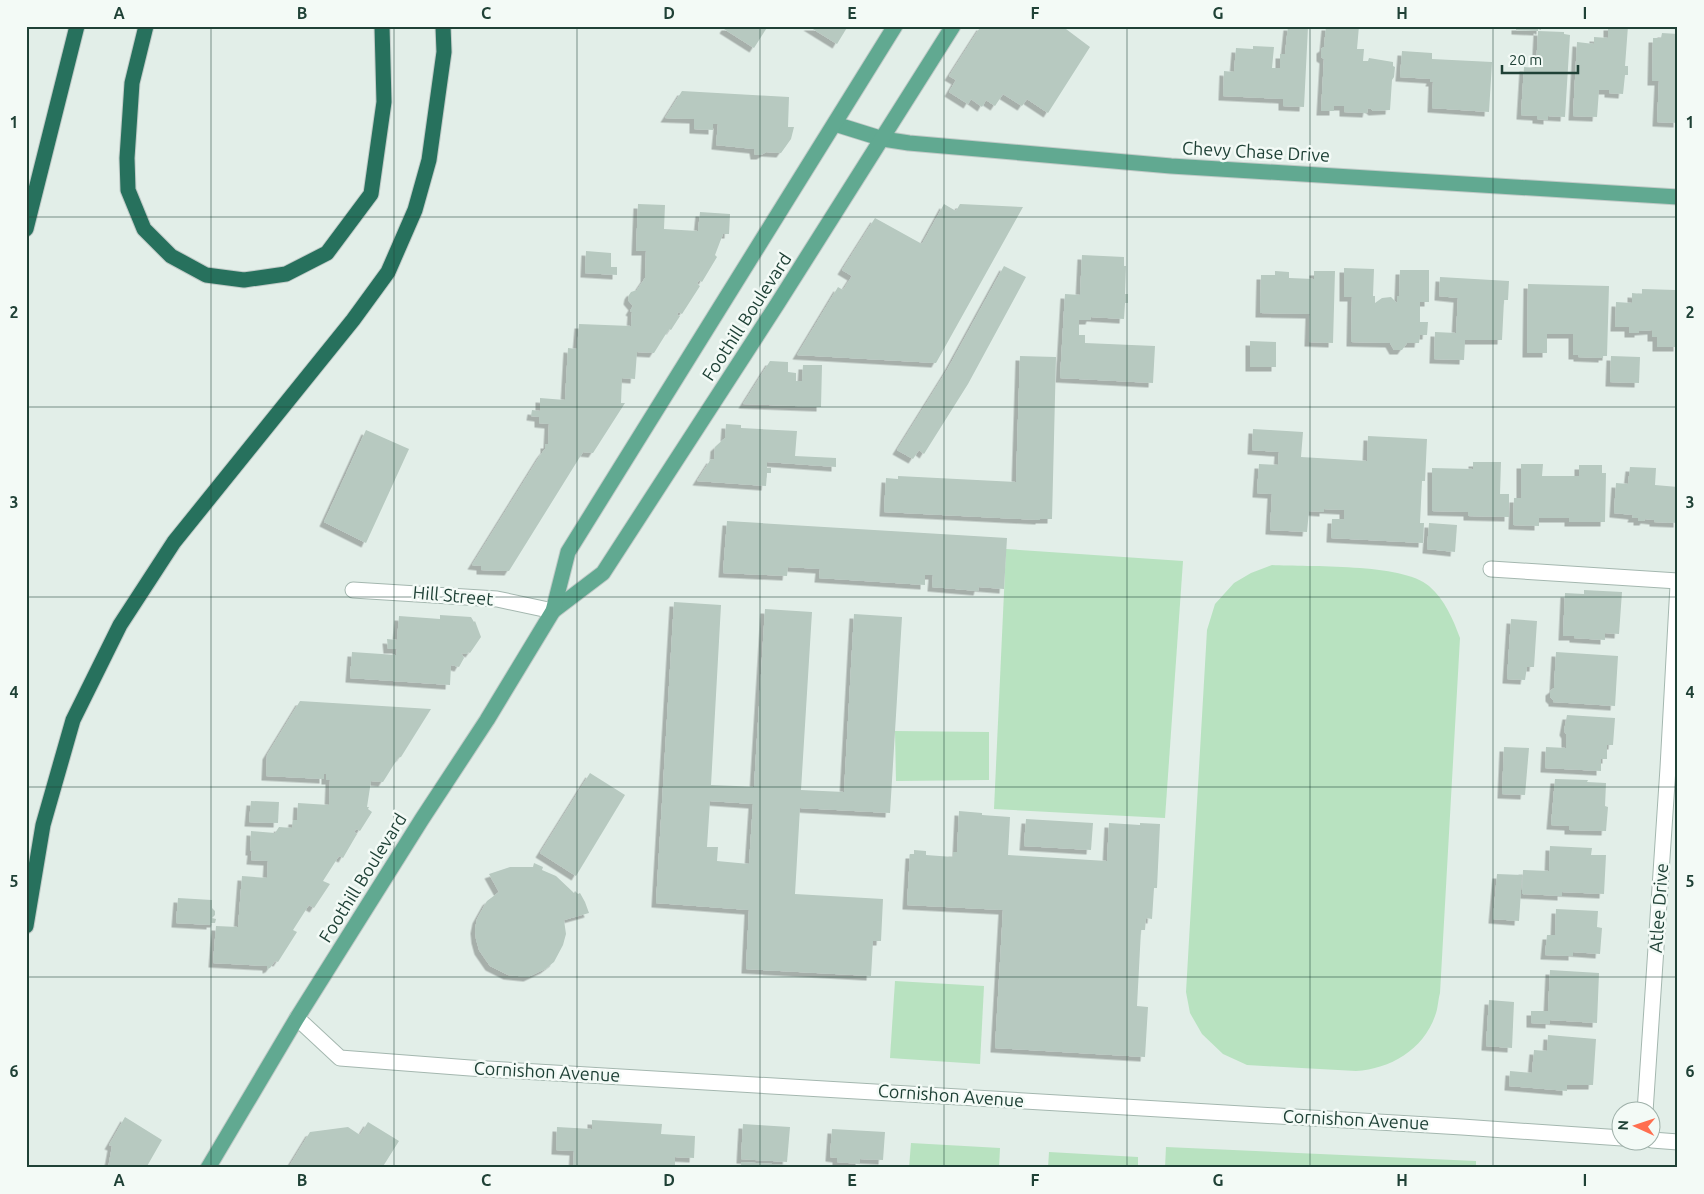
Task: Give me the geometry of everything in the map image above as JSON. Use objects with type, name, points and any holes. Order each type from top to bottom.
[{"type":"highway","points":[[26,229],[77,26]]},
{"type":"highway","points":[[146,26],[132,83],[127,158],[128,190],[144,229],[171,256],[206,275],[244,280],[286,274],[327,253],[371,194],[384,102],[382,26]]},
{"type":"highway","points":[[26,926],[43,825],[73,720],[120,625],[174,542],[353,320],[388,272],[415,210],[429,160],[444,52],[443,26]]},
{"type":"main road","name":"Foothill Boulevard","points":[[208,1168],[297,1018],[422,819],[487,720],[553,611],[568,552],[896,26]]},
{"type":"main road","name":"Foothill Boulevard","points":[[553,611],[603,573],[953,26]]},
{"type":"main road","name":"Chevy Chase Drive","points":[[835,124],[883,138],[909,143],[1171,166],[1678,196]]},
{"type":"street","name":"Atlee Drive","points":[[1491,569],[1678,583],[1673,768],[1647,1102]]},
{"type":"street","name":"Hill Street","points":[[353,590],[497,599],[553,611]]},
{"type":"street","name":"Cornishon Avenue","points":[[297,1018],[340,1058],[470,1068],[1452,1126],[1612,1137]]},
{"type":"street","points":[[1662,1141],[1678,1142]]},
{"type":"green space","points":[[1006,549],[1183,561],[1165,818],[994,809]]},
{"type":"green space","points":[[1272,565],[1331,566],[1377,570],[1399,573],[1416,579],[1429,586],[1440,597],[1460,638],[1440,993],[1437,1010],[1430,1028],[1414,1048],[1393,1062],[1369,1069],[1356,1071],[1247,1065],[1223,1054],[1202,1034],[1190,1013],[1186,992],[1207,630],[1215,604],[1234,583],[1251,573]]},
{"type":"green space","points":[[895,731],[989,732],[989,780],[896,781]]},
{"type":"green space","points":[[895,981],[984,986],[980,1064],[890,1058]]},
{"type":"green space","points":[[911,1143],[1000,1148],[999,1168],[909,1168]]},
{"type":"green space","points":[[1166,1147],[1476,1161],[1476,1168],[1165,1168]]},
{"type":"green space","points":[[1049,1152],[1138,1157],[1138,1168],[1048,1168]]},
{"type":"building","points":[[726,26],[768,26],[754,48],[724,29]]},
{"type":"building","points":[[808,26],[848,26],[837,44]]},
{"type":"building","points":[[981,26],[1062,26],[1090,47],[1048,113],[1027,99],[1022,106],[1003,94],[995,106],[986,100],[982,107],[971,99],[968,104],[949,92],[956,80],[949,76]]},
{"type":"building","points":[[1288,26],[1308,27],[1304,107],[1283,106],[1283,99],[1223,96],[1224,71],[1234,72],[1236,48],[1253,49],[1253,46],[1274,47],[1272,68],[1280,68],[1280,54],[1285,54]]},
{"type":"building","points":[[1326,26],[1359,26],[1357,49],[1364,49],[1363,61],[1368,61],[1369,58],[1393,62],[1395,67],[1390,110],[1373,111],[1368,108],[1367,113],[1344,112],[1344,106],[1334,106],[1334,111],[1321,111],[1324,59],[1321,57],[1321,49],[1324,47]]},
{"type":"building","points":[[1516,26],[1541,26],[1541,30],[1516,30]]},
{"type":"building","points":[[1608,26],[1628,26],[1625,66],[1628,66],[1628,75],[1625,75],[1623,94],[1609,93],[1609,90],[1599,90],[1597,117],[1573,116],[1577,42],[1594,44],[1594,37],[1608,38]]},
{"type":"building","points":[[1538,31],[1564,32],[1564,34],[1570,35],[1565,117],[1548,116],[1548,120],[1537,119],[1537,116],[1521,115],[1524,67],[1536,68]]},
{"type":"building","points":[[1662,33],[1678,34],[1678,123],[1657,122],[1659,81],[1652,81],[1653,38],[1661,38]]},
{"type":"building","points":[[1402,51],[1432,53],[1432,59],[1492,62],[1489,112],[1432,108],[1433,82],[1430,82],[1431,79],[1400,77]]},
{"type":"building","points":[[682,91],[789,97],[788,127],[794,127],[791,139],[781,153],[766,152],[761,155],[755,155],[754,149],[716,145],[718,124],[713,124],[713,130],[694,129],[694,119],[665,118]]},
{"type":"building","points":[[638,204],[665,205],[664,229],[698,231],[700,212],[730,214],[729,234],[723,234],[715,255],[717,257],[702,282],[699,280],[697,284],[700,286],[682,314],[678,312],[677,315],[680,316],[671,330],[669,329],[654,353],[637,352],[635,379],[622,378],[621,403],[625,403],[593,453],[583,452],[509,571],[481,570],[481,566],[472,565],[545,449],[545,444],[548,444],[549,424],[539,423],[539,417],[531,416],[532,410],[540,411],[540,398],[565,400],[568,348],[577,349],[579,324],[631,326],[632,312],[630,311],[633,306],[628,300],[629,295],[637,290],[645,278],[646,251],[636,251]]},
{"type":"building","points":[[944,204],[956,211],[960,204],[1023,207],[936,363],[797,355],[838,287],[843,290],[852,276],[842,270],[875,218],[922,244]]},
{"type":"building","points":[[586,251],[611,253],[611,267],[617,267],[617,275],[585,273]]},
{"type":"building","points":[[1082,255],[1124,257],[1124,266],[1126,266],[1125,294],[1128,294],[1128,303],[1125,303],[1124,319],[1091,317],[1090,320],[1079,320],[1079,335],[1085,335],[1085,343],[1155,346],[1153,383],[1060,378],[1065,294],[1080,295]]},
{"type":"building","points":[[1004,266],[1026,277],[968,384],[924,454],[919,450],[913,459],[897,450],[947,370]]},
{"type":"building","points":[[1344,268],[1374,269],[1373,296],[1375,296],[1375,303],[1382,298],[1391,297],[1397,303],[1400,270],[1429,270],[1429,302],[1420,302],[1420,322],[1428,322],[1427,335],[1420,335],[1419,343],[1407,343],[1402,350],[1394,350],[1390,343],[1351,342],[1352,297],[1344,297]]},
{"type":"building","points":[[1275,271],[1289,272],[1289,278],[1314,279],[1314,271],[1335,271],[1333,343],[1309,342],[1310,314],[1260,313],[1261,275],[1275,275]]},
{"type":"building","points":[[1440,277],[1509,281],[1508,300],[1504,300],[1502,340],[1465,340],[1464,360],[1434,359],[1435,332],[1456,333],[1458,298],[1439,296]]},
{"type":"building","points":[[1528,284],[1609,286],[1607,356],[1603,356],[1603,358],[1573,355],[1573,334],[1547,334],[1547,353],[1527,353]]},
{"type":"building","points":[[1678,288],[1678,347],[1657,347],[1657,337],[1652,337],[1652,330],[1629,333],[1629,327],[1615,327],[1616,302],[1632,303],[1632,293],[1642,294],[1642,289],[1676,290]]},
{"type":"building","points":[[1250,341],[1276,342],[1276,367],[1250,367]]},
{"type":"building","points":[[1020,356],[1056,357],[1052,519],[884,512],[886,478],[898,479],[898,476],[1016,482]]},
{"type":"building","points":[[1611,356],[1640,357],[1639,383],[1610,382]]},
{"type":"building","points":[[770,361],[788,362],[788,372],[796,373],[796,381],[802,381],[803,365],[822,365],[821,407],[743,404]]},
{"type":"building","points":[[726,424],[741,425],[741,428],[797,431],[795,456],[836,458],[836,467],[767,462],[767,468],[771,468],[771,473],[767,473],[766,486],[697,481],[711,459],[714,460],[715,447],[725,438]]},
{"type":"building","points":[[1253,429],[1303,432],[1301,457],[1367,461],[1368,436],[1427,439],[1420,523],[1424,523],[1423,543],[1331,538],[1332,519],[1344,519],[1344,510],[1324,509],[1324,512],[1309,511],[1307,532],[1270,530],[1272,494],[1257,493],[1259,464],[1278,465],[1279,452],[1252,450]]},
{"type":"building","points":[[366,430],[409,449],[366,543],[324,522]]},
{"type":"building","points":[[1473,462],[1501,462],[1500,494],[1509,494],[1509,517],[1468,516],[1468,512],[1432,511],[1432,468],[1473,469]]},
{"type":"building","points":[[1521,464],[1543,464],[1542,476],[1579,476],[1579,465],[1602,465],[1602,473],[1606,473],[1605,522],[1569,522],[1569,518],[1539,518],[1539,526],[1513,525],[1514,498],[1521,498]]},
{"type":"building","points":[[1630,467],[1656,468],[1655,485],[1678,487],[1678,523],[1654,522],[1654,520],[1645,519],[1644,521],[1638,521],[1638,518],[1632,518],[1633,515],[1614,513],[1616,483],[1628,484]]},
{"type":"building","points":[[727,521],[1007,538],[1004,589],[979,587],[978,591],[932,587],[933,575],[925,575],[925,585],[819,578],[820,569],[788,567],[787,576],[723,573]]},
{"type":"building","points":[[1429,523],[1457,525],[1455,552],[1427,549]]},
{"type":"building","points":[[1584,590],[1622,592],[1619,634],[1605,633],[1605,640],[1563,636],[1565,593],[1584,594]]},
{"type":"building","points":[[674,602],[721,605],[711,785],[754,787],[765,609],[812,612],[801,790],[844,792],[854,614],[902,617],[890,813],[800,808],[795,894],[883,899],[881,941],[873,941],[871,976],[746,969],[749,910],[656,903]],"holes":[[[710,801],[753,804],[749,864],[717,861],[718,847],[707,847]]]},
{"type":"building","points":[[440,615],[471,617],[475,621],[481,637],[470,653],[461,653],[464,658],[459,667],[451,665],[450,685],[350,678],[352,652],[396,655],[397,649],[388,649],[387,639],[397,640],[399,616],[440,619]]},
{"type":"building","points":[[1511,619],[1537,621],[1534,667],[1527,667],[1525,680],[1507,679]]},
{"type":"building","points":[[1556,652],[1618,656],[1615,706],[1553,702],[1550,697],[1550,691],[1554,688]]},
{"type":"building","points":[[300,701],[431,709],[383,782],[371,781],[367,807],[372,812],[360,831],[356,829],[354,832],[357,834],[343,858],[339,856],[323,881],[330,884],[314,908],[309,905],[293,930],[297,932],[278,962],[275,961],[267,969],[267,966],[213,963],[216,926],[238,927],[242,876],[267,878],[268,861],[251,860],[251,831],[275,833],[279,827],[292,828],[293,820],[297,820],[298,803],[329,805],[330,780],[326,780],[326,774],[324,774],[324,779],[266,776],[267,755]]},
{"type":"building","points":[[1567,715],[1615,718],[1613,745],[1607,745],[1607,759],[1601,759],[1601,771],[1545,768],[1546,747],[1566,748],[1566,734],[1564,731]]},
{"type":"building","points":[[1504,747],[1529,748],[1525,795],[1502,794]]},
{"type":"building","points":[[590,773],[625,795],[576,876],[540,853]]},
{"type":"building","points":[[1555,779],[1588,780],[1587,782],[1606,783],[1605,806],[1608,807],[1606,831],[1569,830],[1569,826],[1551,825]]},
{"type":"building","points":[[251,801],[279,802],[278,823],[249,822]]},
{"type":"building","points":[[959,811],[1010,817],[1008,855],[1107,861],[1109,823],[1160,824],[1157,888],[1154,888],[1152,919],[1146,918],[1145,930],[1141,930],[1137,1006],[1148,1007],[1145,1057],[995,1048],[1003,910],[907,905],[910,854],[914,854],[914,850],[926,851],[926,855],[953,857],[953,852],[957,852]]},
{"type":"building","points":[[1026,819],[1093,823],[1091,850],[1024,846]]},
{"type":"building","points":[[1550,846],[1592,848],[1591,855],[1606,855],[1604,894],[1562,892],[1562,896],[1522,894],[1523,870],[1549,871]]},
{"type":"building","points":[[534,863],[543,867],[542,870],[556,876],[574,893],[575,891],[578,894],[580,893],[589,913],[564,920],[566,934],[563,945],[554,962],[545,969],[528,977],[508,975],[490,966],[479,950],[475,929],[477,919],[487,901],[499,892],[489,874],[510,867],[533,867]]},
{"type":"building","points":[[1497,874],[1522,875],[1519,921],[1493,919]]},
{"type":"building","points":[[178,898],[212,900],[212,908],[215,911],[215,915],[212,918],[216,919],[215,923],[211,923],[211,925],[176,923]]},
{"type":"building","points":[[1556,909],[1598,911],[1597,927],[1602,928],[1600,954],[1573,952],[1573,956],[1545,955],[1547,935],[1555,935]]},
{"type":"building","points":[[1550,970],[1599,973],[1597,1023],[1550,1020],[1550,1024],[1531,1023],[1531,1011],[1548,1011]]},
{"type":"building","points":[[1489,1000],[1514,1002],[1512,1048],[1486,1046]]},
{"type":"building","points":[[1548,1035],[1596,1039],[1593,1085],[1567,1085],[1567,1091],[1509,1086],[1510,1071],[1532,1073],[1534,1050],[1547,1051]]},
{"type":"building","points":[[125,1117],[162,1140],[146,1168],[108,1168],[112,1146],[109,1145]]},
{"type":"building","points":[[592,1120],[662,1124],[661,1134],[695,1136],[694,1158],[675,1157],[675,1168],[573,1168],[574,1151],[556,1150],[557,1127],[592,1129]]},
{"type":"building","points":[[368,1122],[399,1141],[382,1168],[288,1168],[310,1132],[348,1127],[360,1135]]},
{"type":"building","points":[[743,1124],[790,1127],[787,1162],[741,1159]]},
{"type":"building","points":[[832,1129],[885,1132],[883,1160],[860,1159],[860,1164],[837,1162],[837,1158],[830,1157]]},
{"type":"building","points":[[741,1162],[787,1165],[787,1168],[741,1168]]}]
